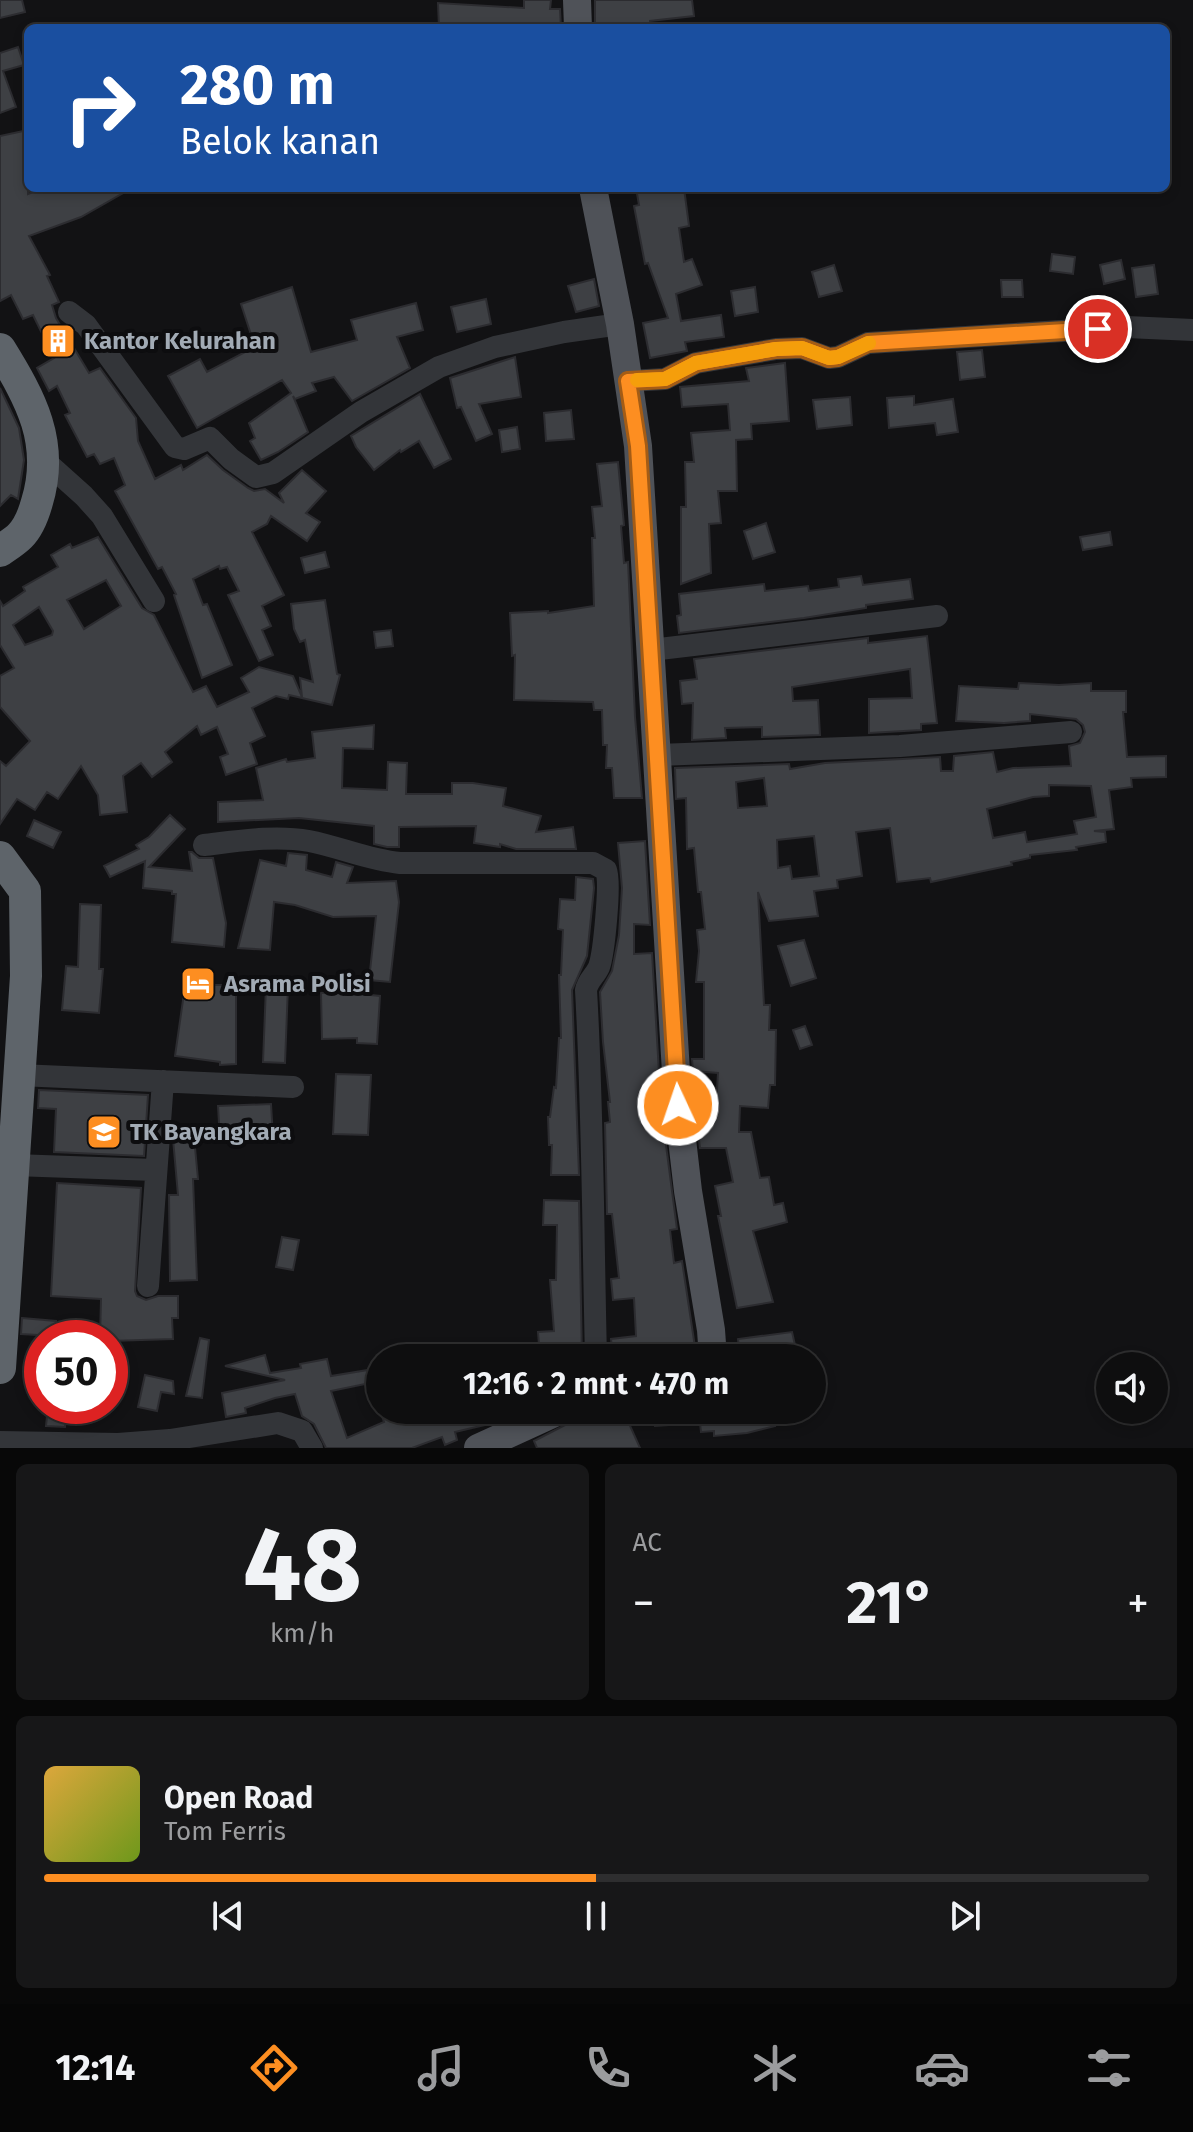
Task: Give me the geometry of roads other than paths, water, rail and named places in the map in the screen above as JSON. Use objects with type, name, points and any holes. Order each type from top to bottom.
[{"type":"highway","points":[[0,349],[40,427],[45,461],[41,489],[29,523],[22,534],[0,551]]},
{"type":"highway","points":[[0,857],[25,891],[26,976],[0,1368]]},
{"type":"main road","points":[[577,0],[578,24]]},
{"type":"main road","points":[[594,192],[620,324],[638,446],[678,1105],[712,1344]]},
{"type":"main road","points":[[478,1448],[530,1424]]},
{"type":"street","points":[[69,312],[86,325],[175,447],[184,449],[210,438],[231,459],[256,477],[273,473],[361,412],[439,367],[495,347],[620,324]]},
{"type":"street","points":[[628,381],[665,379],[696,363],[776,349],[802,348],[829,358],[868,343],[1127,327],[1193,330]]},
{"type":"street","points":[[45,461],[102,516],[154,601]]},
{"type":"street","points":[[651,650],[937,616]]},
{"type":"street","points":[[658,755],[900,746],[1071,732]]},
{"type":"street","points":[[204,845],[258,840],[310,841],[375,861],[593,863],[608,873],[600,965],[589,979],[586,990],[592,1093],[596,1344]]},
{"type":"street","points":[[19,1075],[293,1087]]},
{"type":"street","points":[[148,1286],[163,1081]]},
{"type":"street","points":[[14,1165],[155,1170]]},
{"type":"street","points":[[0,1442],[118,1444],[170,1440],[278,1423],[302,1431],[312,1448]]},
{"type":"place","name":"Kantor Kelurahan","points":[[58,341]]},
{"type":"place","name":"Asrama Polisi","points":[[198,984]]},
{"type":"place","name":"TK Bayangkara","points":[[104,1132]]}]
